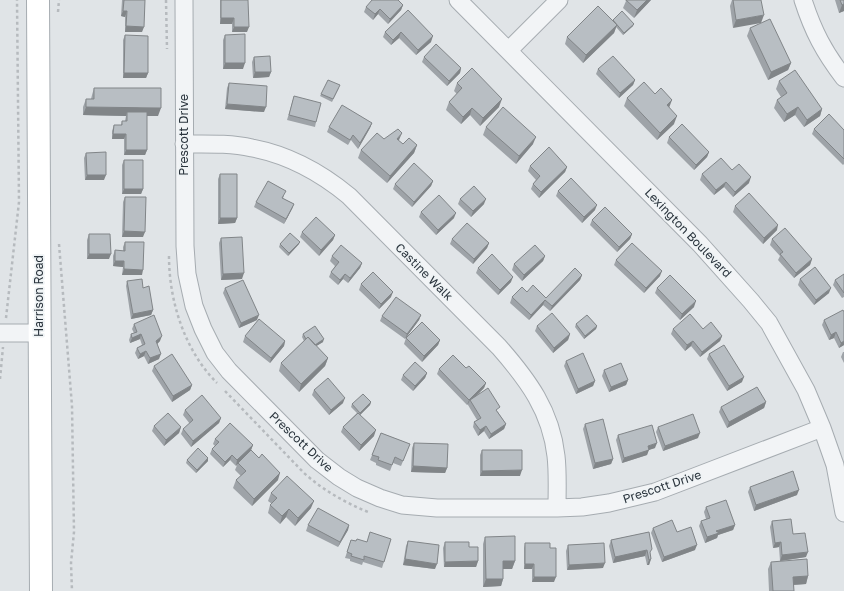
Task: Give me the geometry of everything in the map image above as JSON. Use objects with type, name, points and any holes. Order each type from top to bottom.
[{"type":"street","name":"Harrison Road","points":[[38,0],[41,591]]},
{"type":"street","name":"Prescott Drive","points":[[184,0],[184,144],[187,274],[194,306],[215,353],[224,365],[289,433],[317,460],[339,477],[357,488],[380,498],[402,505],[437,508],[582,507],[609,503],[648,494],[822,428]]},
{"type":"street","name":"Lexington Boulevard","points":[[458,0],[700,244],[769,323],[803,383],[822,428],[835,465],[844,512]]},
{"type":"street","points":[[508,50],[559,0]]},
{"type":"street","points":[[803,0],[809,18],[821,44],[844,78]]},
{"type":"street","name":"Castine Walk","points":[[184,144],[232,145],[251,147],[269,152],[310,169],[331,181],[349,196],[499,347],[518,368],[531,387],[543,406],[551,429],[556,456],[558,508]]},
{"type":"street","points":[[2,333],[39,333]]},
{"type":"path","points":[[0,379],[2,333],[19,202],[18,0]]},
{"type":"path","points":[[57,15],[59,0]]},
{"type":"path","points":[[166,0],[167,55]]},
{"type":"path","points":[[59,241],[72,406],[74,532],[71,564],[72,591]]},
{"type":"path","points":[[168,252],[170,280],[176,312],[190,346],[197,358],[217,384]]},
{"type":"path","points":[[223,389],[304,473],[316,483],[336,497],[353,506],[374,514]]},
{"type":"building","points":[[124,0],[145,0],[144,27],[126,26],[127,11],[123,11]]},
{"type":"building","points":[[221,0],[248,0],[249,27],[234,27],[234,18],[221,18]]},
{"type":"building","points":[[372,0],[398,0],[403,5],[390,19],[380,9],[375,14],[366,7]]},
{"type":"building","points":[[626,0],[647,0],[637,10]]},
{"type":"building","points":[[733,0],[761,0],[764,15],[736,20]]},
{"type":"building","points":[[840,0],[844,0],[844,4],[842,5]]},
{"type":"building","points":[[598,6],[617,25],[586,55],[567,37]]},
{"type":"building","points":[[408,10],[433,36],[418,50],[401,32],[393,40],[385,32]]},
{"type":"building","points":[[622,11],[634,24],[624,33],[613,20]]},
{"type":"building","points":[[770,19],[791,63],[771,72],[750,28]]},
{"type":"building","points":[[245,34],[245,63],[225,63],[225,35]]},
{"type":"building","points":[[125,35],[148,36],[148,73],[124,73]]},
{"type":"building","points":[[436,44],[461,68],[449,81],[424,57]]},
{"type":"building","points":[[270,56],[271,72],[255,72],[254,57]]},
{"type":"building","points":[[613,56],[635,80],[620,93],[598,69]]},
{"type":"building","points":[[472,68],[502,99],[483,118],[472,108],[463,117],[449,102],[462,88],[457,83]]},
{"type":"building","points":[[795,70],[822,109],[807,120],[798,107],[787,114],[777,100],[787,93],[779,81]]},
{"type":"building","points":[[328,80],[340,85],[333,99],[321,94]]},
{"type":"building","points":[[644,82],[655,94],[661,88],[672,100],[667,105],[677,116],[660,133],[627,98]]},
{"type":"building","points":[[229,83],[267,86],[266,107],[227,104]]},
{"type":"building","points":[[94,88],[161,88],[161,108],[86,107],[86,99],[94,99]]},
{"type":"building","points":[[294,96],[321,103],[316,122],[289,115]]},
{"type":"building","points":[[342,105],[372,123],[360,143],[353,135],[350,140],[329,127]]},
{"type":"building","points":[[503,107],[536,137],[519,156],[486,127]]},
{"type":"building","points":[[127,112],[147,112],[147,150],[126,150],[126,134],[113,134],[114,125],[122,125],[122,121],[127,121]]},
{"type":"building","points":[[829,114],[844,130],[844,159],[814,129]]},
{"type":"building","points":[[682,124],[709,152],[696,165],[669,137]]},
{"type":"building","points":[[398,129],[402,133],[397,139],[403,144],[409,138],[417,145],[390,176],[361,150],[377,133],[384,139]]},
{"type":"building","points":[[549,147],[567,167],[541,192],[533,184],[540,176],[530,166]]},
{"type":"building","points":[[106,152],[106,175],[87,175],[86,153]]},
{"type":"building","points":[[721,158],[732,170],[739,164],[751,177],[735,192],[726,182],[716,190],[702,174]]},
{"type":"building","points":[[124,160],[143,160],[143,189],[124,189]]},
{"type":"building","points":[[414,163],[433,181],[414,202],[395,184]]},
{"type":"building","points":[[220,174],[237,174],[237,218],[220,218]]},
{"type":"building","points":[[571,178],[597,205],[584,217],[558,191]]},
{"type":"building","points":[[268,181],[286,191],[282,198],[294,204],[286,219],[256,202]]},
{"type":"building","points":[[474,186],[486,199],[473,211],[460,199]]},
{"type":"building","points":[[749,193],[778,225],[764,238],[735,206]]},
{"type":"building","points":[[439,195],[456,213],[438,230],[421,212]]},
{"type":"building","points":[[125,197],[146,197],[145,232],[124,231]]},
{"type":"building","points":[[605,207],[632,234],[619,247],[592,220]]},
{"type":"building","points":[[316,217],[335,235],[321,250],[302,232]]},
{"type":"building","points":[[467,223],[489,243],[474,259],[452,239]]},
{"type":"building","points":[[785,228],[812,259],[796,273],[780,254],[783,252],[772,239]]},
{"type":"building","points":[[290,233],[300,242],[289,253],[280,244]]},
{"type":"building","points":[[89,234],[110,234],[111,254],[89,254]]},
{"type":"building","points":[[242,237],[244,273],[223,274],[221,238]]},
{"type":"building","points":[[125,242],[144,242],[143,270],[124,269],[124,261],[115,261],[115,250],[125,251]]},
{"type":"building","points":[[632,243],[662,271],[646,288],[616,260]]},
{"type":"building","points":[[341,245],[362,263],[350,278],[345,274],[340,280],[331,272],[339,262],[332,256]]},
{"type":"building","points":[[535,245],[545,256],[524,275],[514,264]]},
{"type":"building","points":[[492,254],[513,277],[500,290],[478,268]]},
{"type":"building","points":[[815,267],[831,288],[816,300],[800,279]]},
{"type":"building","points":[[575,268],[582,275],[552,306],[545,300],[531,315],[512,297],[522,287],[527,292],[533,285],[546,298]]},
{"type":"building","points":[[373,272],[393,292],[381,304],[361,284]]},
{"type":"building","points":[[844,274],[844,293],[835,280]]},
{"type":"building","points":[[670,275],[696,301],[682,314],[657,288]]},
{"type":"building","points":[[142,279],[143,288],[149,286],[153,310],[133,314],[127,281]]},
{"type":"building","points":[[243,280],[259,315],[241,323],[225,288]]},
{"type":"building","points":[[396,297],[421,315],[407,334],[382,316]]},
{"type":"building","points":[[843,310],[844,341],[841,343],[836,332],[831,335],[824,320]]},
{"type":"building","points":[[552,313],[570,334],[554,348],[537,326]]},
{"type":"building","points":[[690,314],[703,329],[711,322],[722,336],[702,352],[693,341],[687,345],[673,329]]},
{"type":"building","points":[[154,315],[162,336],[156,341],[161,354],[150,358],[146,351],[140,354],[137,348],[145,344],[141,334],[132,338],[131,334],[137,332],[134,324]]},
{"type":"building","points":[[587,315],[597,326],[585,336],[576,324]]},
{"type":"building","points":[[259,319],[285,341],[271,358],[245,336]]},
{"type":"building","points":[[422,322],[440,340],[424,356],[406,338]]},
{"type":"building","points":[[315,326],[324,339],[315,345],[308,337],[306,339],[303,334]]},
{"type":"building","points":[[308,337],[328,358],[301,384],[281,363]]},
{"type":"building","points":[[724,345],[744,377],[729,386],[709,354]]},
{"type":"building","points":[[583,353],[595,381],[578,389],[566,361]]},
{"type":"building","points":[[172,354],[192,385],[173,396],[154,366]]},
{"type":"building","points":[[453,355],[466,368],[469,366],[486,383],[469,400],[439,369]]},
{"type":"building","points":[[415,362],[427,373],[415,386],[403,375]]},
{"type":"building","points":[[621,363],[628,380],[611,387],[604,370]]},
{"type":"building","points":[[328,378],[345,398],[331,410],[314,390]]},
{"type":"building","points":[[757,387],[766,402],[729,422],[721,407]]},
{"type":"building","points":[[488,388],[500,407],[496,410],[506,424],[491,434],[486,426],[480,430],[474,422],[481,418],[470,400]]},
{"type":"building","points":[[363,394],[371,402],[360,413],[352,404]]},
{"type":"building","points":[[202,395],[221,418],[193,441],[183,429],[193,420],[185,410]]},
{"type":"building","points":[[168,413],[181,427],[166,440],[154,426]]},
{"type":"building","points":[[358,413],[376,430],[361,445],[343,427]]},
{"type":"building","points":[[693,414],[700,433],[665,446],[658,427]]},
{"type":"building","points":[[603,419],[613,459],[595,463],[585,424]]},
{"type":"building","points":[[230,423],[253,445],[237,460],[232,455],[225,462],[212,449],[219,442],[215,439]]},
{"type":"building","points":[[652,425],[657,443],[648,446],[649,450],[624,458],[618,435]]},
{"type":"building","points":[[381,433],[410,444],[403,461],[395,457],[392,465],[378,460],[379,457],[372,455]]},
{"type":"building","points":[[414,443],[448,444],[447,468],[413,466]]},
{"type":"building","points":[[198,448],[208,458],[197,470],[187,460]]},
{"type":"building","points":[[251,450],[259,458],[262,454],[280,473],[254,499],[236,480],[246,471],[238,463]]},
{"type":"building","points":[[482,450],[522,450],[522,470],[482,471]]},
{"type":"building","points":[[793,471],[799,490],[756,505],[750,487]]},
{"type":"building","points":[[287,476],[314,501],[298,518],[289,509],[282,516],[270,505],[277,498],[271,493]]},
{"type":"building","points":[[726,500],[735,525],[716,531],[719,533],[707,537],[701,521],[710,518],[706,507]]},
{"type":"building","points":[[318,508],[349,525],[340,542],[308,525]]},
{"type":"building","points":[[791,519],[793,534],[805,533],[808,552],[782,555],[781,542],[775,543],[772,521]]},
{"type":"building","points":[[672,520],[677,532],[691,527],[697,545],[664,557],[653,528]]},
{"type":"building","points":[[370,532],[391,539],[384,562],[364,556],[364,560],[351,556],[352,554],[347,552],[351,540],[356,541],[357,539],[367,542]]},
{"type":"building","points":[[649,532],[652,549],[650,552],[651,559],[649,560],[647,550],[615,557],[611,540]]},
{"type":"building","points":[[515,536],[515,561],[503,561],[503,579],[486,579],[485,537]]},
{"type":"building","points":[[408,541],[439,545],[437,564],[405,559]]},
{"type":"building","points":[[445,542],[469,542],[469,547],[478,547],[478,561],[445,562]]},
{"type":"building","points":[[525,543],[550,543],[550,548],[556,548],[556,577],[534,577],[534,564],[525,564]]},
{"type":"building","points":[[604,543],[605,563],[569,565],[568,545]]},
{"type":"building","points":[[807,559],[808,576],[793,577],[794,591],[773,591],[771,562]]}]
